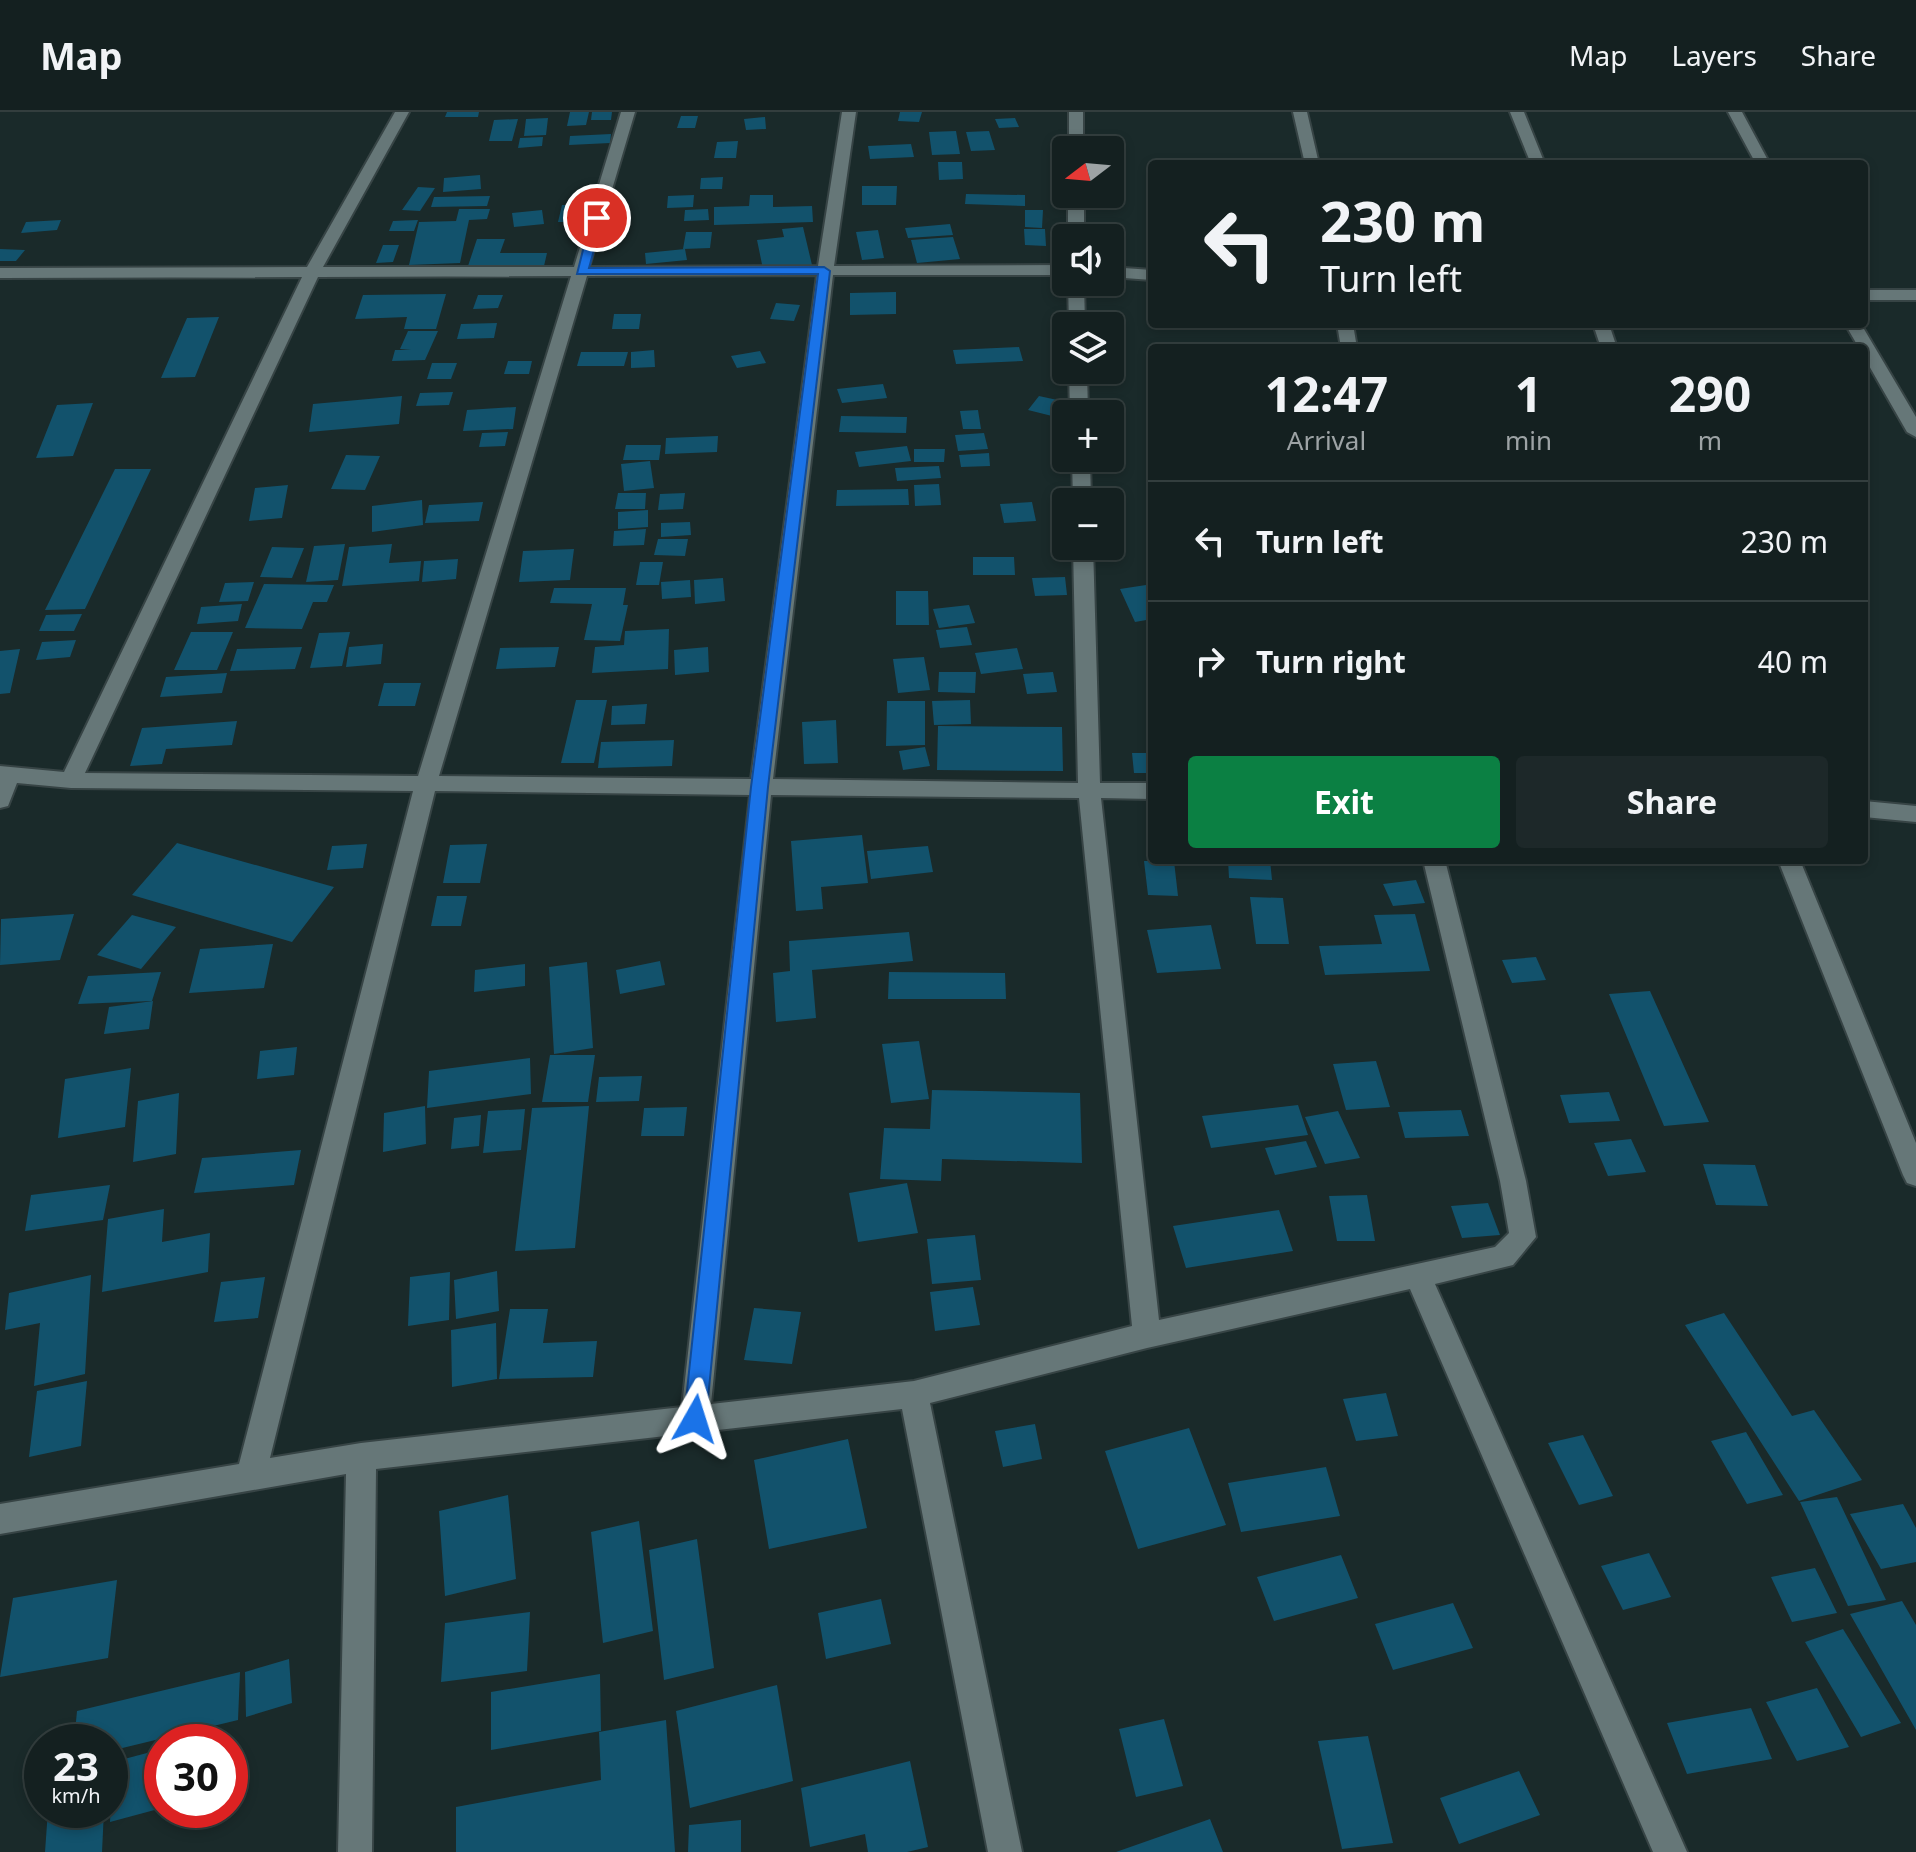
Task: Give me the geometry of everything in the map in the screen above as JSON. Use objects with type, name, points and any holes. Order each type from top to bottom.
[{"type":"street","points":[[71,780],[312,272],[402,112]]},
{"type":"street","points":[[251,1476],[426,784],[628,112]]},
{"type":"street","points":[[695,1419],[759,787],[824,271],[849,112]]},
{"type":"street","points":[[1076,112],[1076,136]]},
{"type":"street","points":[[1300,112],[1311,160]]},
{"type":"street","points":[[1517,112],[1536,160]]},
{"type":"street","points":[[1735,112],[1761,160]]},
{"type":"street","points":[[0,273],[1052,270]]},
{"type":"street","points":[[1124,273],[1148,275]]},
{"type":"street","points":[[1868,295],[1916,295]]},
{"type":"street","points":[[1868,350],[1916,432]]},
{"type":"street","points":[[1083,560],[1089,790],[1147,1335]]},
{"type":"street","points":[[0,800],[4,775],[71,780],[1148,791]]},
{"type":"street","points":[[1868,809],[1916,814]]},
{"type":"street","points":[[0,1519],[361,1457],[914,1394],[1147,1335],[1503,1257],[1523,1237],[1513,1181],[1435,864]]},
{"type":"street","points":[[1791,864],[1916,1175]]},
{"type":"street","points":[[1418,1276],[1670,1852]]},
{"type":"street","points":[[914,1394],[1005,1852]]},
{"type":"street","points":[[355,1852],[361,1457]]},
{"type":"building","points":[[447,112],[479,112],[478,117],[445,117]]},
{"type":"building","points":[[570,112],[589,112],[586,125],[567,126]]},
{"type":"building","points":[[592,112],[612,112],[611,120],[591,120]]},
{"type":"building","points":[[900,112],[922,112],[919,122],[898,121]]},
{"type":"building","points":[[681,116],[698,116],[695,128],[677,128]]},
{"type":"building","points":[[765,117],[766,129],[746,130],[744,119]]},
{"type":"building","points":[[548,118],[546,135],[524,136],[526,119]]},
{"type":"building","points":[[1015,118],[1019,127],[999,128],[995,119]]},
{"type":"building","points":[[518,119],[512,141],[489,141],[494,120]]},
{"type":"building","points":[[956,131],[960,154],[932,155],[929,132]]},
{"type":"building","points":[[989,131],[995,150],[971,151],[966,132]]},
{"type":"building","points":[[611,134],[610,143],[569,145],[570,136]]},
{"type":"building","points":[[543,137],[542,146],[518,148],[520,138]]},
{"type":"building","points":[[738,141],[736,158],[714,158],[717,142]]},
{"type":"building","points":[[911,144],[914,157],[870,159],[868,146]]},
{"type":"building","points":[[938,162],[962,162],[963,179],[939,180]]},
{"type":"building","points":[[480,175],[481,189],[443,192],[444,178]]},
{"type":"building","points":[[723,177],[722,189],[700,189],[701,178]]},
{"type":"building","points":[[862,186],[897,186],[896,205],[862,205]]},
{"type":"building","points":[[418,187],[435,188],[420,211],[402,210]]},
{"type":"building","points":[[966,194],[1025,195],[1025,206],[965,204]]},
{"type":"building","points":[[694,195],[693,207],[667,208],[668,196]]},
{"type":"building","points":[[750,195],[773,195],[773,207],[812,206],[813,222],[714,225],[714,207],[749,206]]},
{"type":"building","points":[[490,196],[487,206],[431,207],[434,197]]},
{"type":"building","points":[[562,205],[587,205],[582,222],[558,222]]},
{"type":"building","points":[[459,209],[490,209],[487,219],[469,220],[460,263],[409,265],[419,222],[456,221]]},
{"type":"building","points":[[708,209],[709,220],[684,221],[685,210]]},
{"type":"building","points":[[542,210],[544,224],[514,227],[512,213]]},
{"type":"building","points":[[1025,210],[1043,210],[1042,228],[1025,227]]},
{"type":"building","points":[[61,220],[57,230],[21,233],[26,222]]},
{"type":"building","points":[[418,220],[414,231],[389,231],[393,221]]},
{"type":"building","points":[[950,224],[953,235],[908,238],[905,228]]},
{"type":"building","points":[[803,227],[812,265],[763,269],[757,240],[784,237],[782,229]]},
{"type":"building","points":[[1024,229],[1045,229],[1046,246],[1025,245]]},
{"type":"building","points":[[878,230],[884,258],[862,260],[856,232]]},
{"type":"building","points":[[686,232],[712,232],[710,248],[683,249]]},
{"type":"building","points":[[953,237],[960,259],[917,263],[911,240]]},
{"type":"building","points":[[477,239],[505,239],[500,253],[547,253],[544,266],[468,266]]},
{"type":"building","points":[[383,245],[399,245],[393,262],[376,263]]},
{"type":"building","points":[[0,249],[25,250],[16,261],[0,261]]},
{"type":"building","points":[[685,249],[687,260],[646,264],[645,253]]},
{"type":"building","points":[[896,292],[896,314],[850,315],[850,293]]},
{"type":"building","points":[[446,294],[436,329],[404,329],[407,317],[355,319],[363,295]]},
{"type":"building","points":[[478,295],[503,295],[498,308],[473,309]]},
{"type":"building","points":[[776,303],[800,305],[794,321],[770,319]]},
{"type":"building","points":[[614,314],[641,314],[639,329],[612,329]]},
{"type":"building","points":[[219,317],[195,377],[161,378],[187,318]]},
{"type":"building","points":[[497,323],[494,338],[457,339],[461,324]]},
{"type":"building","points":[[408,331],[438,331],[425,360],[392,361],[395,350],[411,350],[400,349]]},
{"type":"building","points":[[1019,347],[1023,361],[956,364],[953,350]]},
{"type":"building","points":[[654,350],[655,367],[631,368],[631,352]]},
{"type":"building","points":[[760,351],[766,363],[737,368],[731,356]]},
{"type":"building","points":[[581,352],[628,352],[624,366],[577,366]]},
{"type":"building","points":[[508,361],[532,361],[529,374],[504,374]]},
{"type":"building","points":[[432,363],[457,363],[451,379],[427,379]]},
{"type":"building","points":[[883,384],[887,398],[842,403],[837,389]]},
{"type":"building","points":[[453,392],[449,405],[416,406],[420,393]]},
{"type":"building","points":[[402,396],[399,424],[309,432],[313,404]]},
{"type":"building","points":[[1039,396],[1057,400],[1052,400],[1052,416],[1028,410]]},
{"type":"building","points":[[93,403],[73,456],[36,458],[57,405]]},
{"type":"building","points":[[516,407],[513,429],[463,431],[467,410]]},
{"type":"building","points":[[978,410],[981,429],[963,429],[960,411]]},
{"type":"building","points":[[841,416],[907,417],[906,433],[839,432]]},
{"type":"building","points":[[508,432],[505,446],[479,447],[482,433]]},
{"type":"building","points":[[984,433],[988,449],[958,451],[955,435]]},
{"type":"building","points":[[718,436],[717,452],[665,454],[666,438]]},
{"type":"building","points":[[626,445],[661,445],[659,460],[623,460]]},
{"type":"building","points":[[907,446],[911,461],[859,467],[855,452]]},
{"type":"building","points":[[914,449],[945,449],[944,462],[914,462]]},
{"type":"building","points":[[989,453],[990,466],[961,467],[959,455]]},
{"type":"building","points":[[346,455],[380,456],[365,490],[331,489]]},
{"type":"building","points":[[650,461],[654,488],[624,491],[621,464]]},
{"type":"building","points":[[939,466],[941,478],[897,481],[895,468]]},
{"type":"building","points":[[115,469],[151,469],[85,609],[45,610]]},
{"type":"building","points":[[939,484],[941,505],[915,506],[914,485]]},
{"type":"building","points":[[288,485],[282,518],[249,521],[255,488]]},
{"type":"building","points":[[908,489],[909,505],[836,506],[837,490]]},
{"type":"building","points":[[618,493],[646,493],[645,509],[615,509]]},
{"type":"building","points":[[685,493],[683,509],[658,510],[660,494]]},
{"type":"building","points":[[422,500],[423,525],[372,532],[372,506]]},
{"type":"building","points":[[483,502],[479,521],[425,523],[429,505]]},
{"type":"building","points":[[1032,502],[1036,521],[1004,523],[1000,504]]},
{"type":"building","points":[[648,510],[648,527],[618,529],[618,512]]},
{"type":"building","points":[[690,522],[691,535],[661,537],[661,523]]},
{"type":"building","points":[[646,529],[644,545],[613,546],[614,531]]},
{"type":"building","points":[[658,539],[688,539],[685,556],[654,555]]},
{"type":"building","points":[[345,544],[338,580],[306,582],[314,546]]},
{"type":"building","points":[[392,544],[389,563],[421,561],[419,581],[342,586],[349,547]]},
{"type":"building","points":[[272,547],[304,548],[292,578],[260,577]]},
{"type":"building","points":[[574,549],[570,580],[519,582],[523,551]]},
{"type":"building","points":[[973,557],[1014,557],[1015,575],[973,575]]},
{"type":"building","points":[[458,559],[456,579],[422,582],[424,561]]},
{"type":"building","points":[[640,562],[663,562],[659,585],[636,585]]},
{"type":"building","points":[[1065,577],[1067,595],[1035,596],[1032,578]]},
{"type":"building","points":[[723,578],[725,601],[695,604],[694,580]]},
{"type":"building","points":[[690,580],[691,597],[662,599],[661,582]]},
{"type":"building","points":[[254,582],[248,601],[219,602],[225,583]]},
{"type":"building","points":[[264,584],[334,585],[327,602],[313,602],[302,629],[245,628]]},
{"type":"building","points":[[1146,585],[1148,620],[1135,622],[1120,589]]},
{"type":"building","points":[[554,588],[626,588],[623,605],[628,605],[620,641],[584,640],[592,604],[550,603]]},
{"type":"building","points":[[896,591],[928,591],[929,625],[896,625]]},
{"type":"building","points":[[242,604],[238,621],[197,624],[201,607]]},
{"type":"building","points":[[969,605],[975,623],[939,628],[933,609]]},
{"type":"building","points":[[82,614],[74,631],[39,631],[46,615]]},
{"type":"building","points":[[967,627],[972,645],[940,648],[936,630]]},
{"type":"building","points":[[669,629],[668,669],[592,673],[595,647],[624,645],[625,631]]},
{"type":"building","points":[[191,632],[233,632],[217,670],[174,670]]},
{"type":"building","points":[[350,632],[342,666],[310,668],[319,633]]},
{"type":"building","points":[[76,640],[70,657],[36,660],[42,642]]},
{"type":"building","points":[[383,644],[381,664],[346,667],[349,647]]},
{"type":"building","points":[[302,647],[295,669],[230,671],[237,649]]},
{"type":"building","points":[[559,647],[555,667],[496,669],[500,648]]},
{"type":"building","points":[[708,647],[709,672],[675,675],[674,650]]},
{"type":"building","points":[[1017,648],[1023,669],[981,674],[975,653]]},
{"type":"building","points":[[20,649],[10,693],[0,694],[0,651]]},
{"type":"building","points":[[924,657],[930,690],[898,693],[893,659]]},
{"type":"building","points":[[939,672],[976,672],[975,693],[938,692]]},
{"type":"building","points":[[1053,672],[1057,692],[1027,694],[1023,674]]},
{"type":"building","points":[[227,673],[222,693],[160,697],[166,677]]},
{"type":"building","points":[[384,683],[421,683],[415,706],[378,706]]},
{"type":"building","points":[[576,700],[607,700],[594,763],[561,763]]},
{"type":"building","points":[[970,700],[971,724],[934,725],[932,701]]},
{"type":"building","points":[[887,701],[925,701],[925,745],[886,746]]},
{"type":"building","points":[[647,704],[645,724],[611,725],[612,706]]},
{"type":"building","points":[[836,720],[838,763],[804,764],[802,722]]},
{"type":"building","points":[[237,721],[232,745],[166,749],[162,764],[130,766],[142,728]]},
{"type":"building","points":[[938,726],[1062,727],[1063,771],[937,770]]},
{"type":"building","points":[[674,740],[672,766],[598,768],[601,742]]},
{"type":"building","points":[[925,747],[930,766],[903,770],[899,751]]},
{"type":"building","points":[[1132,753],[1148,753],[1148,773],[1134,773]]},
{"type":"building","points":[[862,835],[868,883],[821,887],[823,909],[796,911],[791,841]]},
{"type":"building","points":[[177,843],[334,887],[292,942],[132,895]]},
{"type":"building","points":[[367,844],[363,868],[327,870],[332,846]]},
{"type":"building","points":[[487,844],[480,883],[443,883],[450,845]]},
{"type":"building","points":[[928,846],[933,872],[871,879],[867,851]]},
{"type":"building","points":[[1144,861],[1148,864],[1174,864],[1178,896],[1148,895]]},
{"type":"building","points":[[1228,864],[1270,864],[1272,880],[1229,878]]},
{"type":"building","points":[[1416,880],[1425,903],[1393,906],[1383,884]]},
{"type":"building","points":[[437,896],[467,896],[461,926],[431,926]]},
{"type":"building","points":[[1250,897],[1283,898],[1289,944],[1256,944]]},
{"type":"building","points":[[74,914],[60,960],[0,965],[1,919]]},
{"type":"building","points":[[1415,914],[1430,971],[1325,975],[1319,946],[1382,944],[1374,915]]},
{"type":"building","points":[[132,915],[176,927],[141,969],[97,955]]},
{"type":"building","points":[[1211,925],[1221,969],[1157,973],[1147,930]]},
{"type":"building","points":[[909,932],[913,961],[812,970],[816,1018],[776,1022],[773,973],[790,971],[789,941]]},
{"type":"building","points":[[273,944],[264,988],[189,993],[200,949]]},
{"type":"building","points":[[1536,957],[1546,980],[1512,983],[1502,960]]},
{"type":"building","points":[[660,961],[665,985],[620,994],[616,970]]},
{"type":"building","points":[[587,962],[593,1048],[554,1054],[549,967]]},
{"type":"building","points":[[525,964],[525,986],[474,992],[475,970]]},
{"type":"building","points":[[161,972],[152,1001],[78,1004],[88,976]]},
{"type":"building","points":[[889,972],[1005,973],[1006,999],[888,999]]},
{"type":"building","points":[[1650,991],[1709,1122],[1664,1126],[1609,994]]},
{"type":"building","points":[[153,1001],[149,1029],[104,1034],[109,1007]]},
{"type":"building","points":[[919,1041],[929,1099],[891,1103],[882,1044]]},
{"type":"building","points":[[297,1047],[294,1075],[257,1079],[260,1051]]},
{"type":"building","points":[[550,1055],[595,1055],[588,1102],[542,1102]]},
{"type":"building","points":[[530,1058],[531,1094],[427,1108],[429,1071]]},
{"type":"building","points":[[1376,1061],[1390,1107],[1346,1110],[1333,1064]]},
{"type":"building","points":[[131,1068],[125,1127],[58,1138],[65,1079]]},
{"type":"building","points":[[642,1076],[639,1101],[596,1102],[599,1077]]},
{"type":"building","points":[[932,1090],[1080,1093],[1082,1163],[942,1159],[941,1181],[880,1179],[884,1128],[930,1129]]},
{"type":"building","points":[[1609,1092],[1620,1121],[1569,1123],[1560,1095]]},
{"type":"building","points":[[179,1093],[176,1154],[133,1162],[138,1101]]},
{"type":"building","points":[[1298,1105],[1308,1135],[1211,1148],[1202,1116]]},
{"type":"building","points":[[425,1106],[426,1144],[383,1152],[384,1113]]},
{"type":"building","points":[[589,1106],[575,1248],[515,1251],[532,1108]]},
{"type":"building","points":[[687,1107],[684,1136],[641,1136],[644,1108]]},
{"type":"building","points":[[525,1109],[521,1150],[483,1153],[488,1111]]},
{"type":"building","points":[[1461,1110],[1469,1136],[1405,1138],[1398,1112]]},
{"type":"building","points":[[1338,1111],[1360,1158],[1325,1164],[1305,1117]]},
{"type":"building","points":[[481,1115],[479,1146],[451,1149],[454,1118]]},
{"type":"building","points":[[1631,1139],[1646,1172],[1608,1176],[1594,1143]]},
{"type":"building","points":[[1306,1141],[1317,1167],[1275,1175],[1265,1148]]},
{"type":"building","points":[[301,1150],[294,1185],[194,1193],[202,1158]]},
{"type":"building","points":[[1703,1164],[1755,1165],[1768,1206],[1716,1205]]},
{"type":"building","points":[[907,1183],[918,1233],[858,1242],[849,1193]]},
{"type":"building","points":[[110,1185],[103,1220],[25,1231],[31,1195]]},
{"type":"building","points":[[1367,1195],[1375,1241],[1337,1241],[1329,1196]]},
{"type":"building","points":[[1488,1203],[1500,1235],[1462,1238],[1451,1206]]},
{"type":"building","points":[[164,1209],[162,1242],[210,1233],[208,1272],[102,1292],[108,1219]]},
{"type":"building","points":[[1279,1210],[1293,1251],[1186,1268],[1173,1226]]},
{"type":"building","points":[[975,1235],[981,1280],[932,1284],[927,1239]]},
{"type":"building","points":[[497,1271],[499,1311],[456,1319],[454,1280]]},
{"type":"building","points":[[450,1272],[449,1320],[408,1326],[410,1277]]},
{"type":"building","points":[[91,1275],[85,1374],[34,1386],[40,1323],[5,1330],[9,1293]]},
{"type":"building","points":[[265,1277],[258,1318],[214,1322],[221,1282]]},
{"type":"building","points":[[973,1287],[980,1325],[935,1331],[930,1292]]},
{"type":"building","points":[[754,1308],[801,1312],[792,1364],[744,1360]]},
{"type":"building","points":[[510,1309],[548,1309],[543,1343],[597,1341],[593,1377],[499,1379]]},
{"type":"building","points":[[1724,1313],[1792,1416],[1814,1410],[1862,1480],[1799,1501],[1685,1325]]},
{"type":"building","points":[[496,1323],[497,1379],[452,1387],[451,1330]]},
{"type":"building","points":[[87,1381],[81,1446],[29,1457],[37,1391]]},
{"type":"building","points":[[1386,1393],[1398,1436],[1356,1441],[1343,1399]]},
{"type":"building","points":[[1035,1424],[1042,1459],[1003,1467],[995,1431]]},
{"type":"building","points":[[1189,1428],[1226,1525],[1138,1549],[1105,1451]]},
{"type":"building","points":[[1746,1432],[1783,1495],[1747,1504],[1711,1441]]},
{"type":"building","points":[[1583,1435],[1613,1496],[1579,1505],[1548,1443]]},
{"type":"building","points":[[848,1439],[867,1528],[769,1549],[754,1460]]},
{"type":"building","points":[[1326,1467],[1340,1516],[1241,1532],[1228,1483]]},
{"type":"building","points":[[508,1495],[516,1579],[445,1596],[439,1511]]},
{"type":"building","points":[[1837,1497],[1886,1600],[1848,1606],[1800,1502]]},
{"type":"building","points":[[1903,1504],[1916,1528],[1916,1562],[1881,1569],[1850,1514]]},
{"type":"building","points":[[639,1521],[653,1631],[603,1643],[591,1532]]},
{"type":"building","points":[[697,1539],[714,1668],[664,1680],[649,1550]]},
{"type":"building","points":[[1649,1553],[1671,1597],[1623,1610],[1601,1566]]},
{"type":"building","points":[[1341,1555],[1358,1598],[1274,1621],[1257,1577]]},
{"type":"building","points":[[1815,1568],[1837,1613],[1792,1622],[1771,1577]]},
{"type":"building","points":[[117,1580],[108,1658],[0,1677],[13,1598]]},
{"type":"building","points":[[881,1599],[891,1644],[826,1659],[818,1613]]},
{"type":"building","points":[[1902,1601],[1916,1625],[1916,1730],[1850,1614]]},
{"type":"building","points":[[1453,1603],[1473,1648],[1393,1670],[1375,1624]]},
{"type":"building","points":[[530,1612],[527,1671],[441,1682],[445,1623]]},
{"type":"building","points":[[1843,1629],[1901,1723],[1861,1737],[1805,1642]]},
{"type":"building","points":[[289,1659],[292,1703],[246,1717],[245,1672]]},
{"type":"building","points":[[240,1672],[238,1720],[221,1724],[144,1724],[144,1743],[128,1747],[128,1724],[76,1724],[77,1711]]},
{"type":"building","points":[[600,1674],[601,1731],[491,1750],[491,1692]]},
{"type":"building","points":[[777,1685],[793,1781],[690,1808],[676,1711]]},
{"type":"building","points":[[1817,1688],[1849,1747],[1797,1761],[1766,1702]]},
{"type":"building","points":[[1751,1708],[1772,1759],[1687,1774],[1667,1723]]},
{"type":"building","points":[[1164,1719],[1183,1786],[1136,1797],[1119,1729]]},
{"type":"building","points":[[666,1720],[675,1852],[456,1852],[456,1807],[601,1780],[599,1732]]},
{"type":"building","points":[[1368,1736],[1393,1843],[1342,1849],[1318,1741]]},
{"type":"building","points":[[144,1754],[144,1813],[128,1817],[128,1758]]},
{"type":"building","points":[[910,1761],[928,1847],[907,1852],[868,1852],[865,1834],[810,1847],[801,1788]]},
{"type":"building","points":[[1519,1771],[1540,1815],[1459,1844],[1440,1798]]},
{"type":"building","points":[[1210,1819],[1223,1852],[1116,1852]]},
{"type":"building","points":[[741,1820],[741,1852],[688,1852],[689,1825]]},
{"type":"building","points":[[47,1828],[103,1828],[102,1852],[45,1852]]},
{"type":"route","points":[[597,218],[582,272],[824,271],[759,787],[695,1419]]}]
